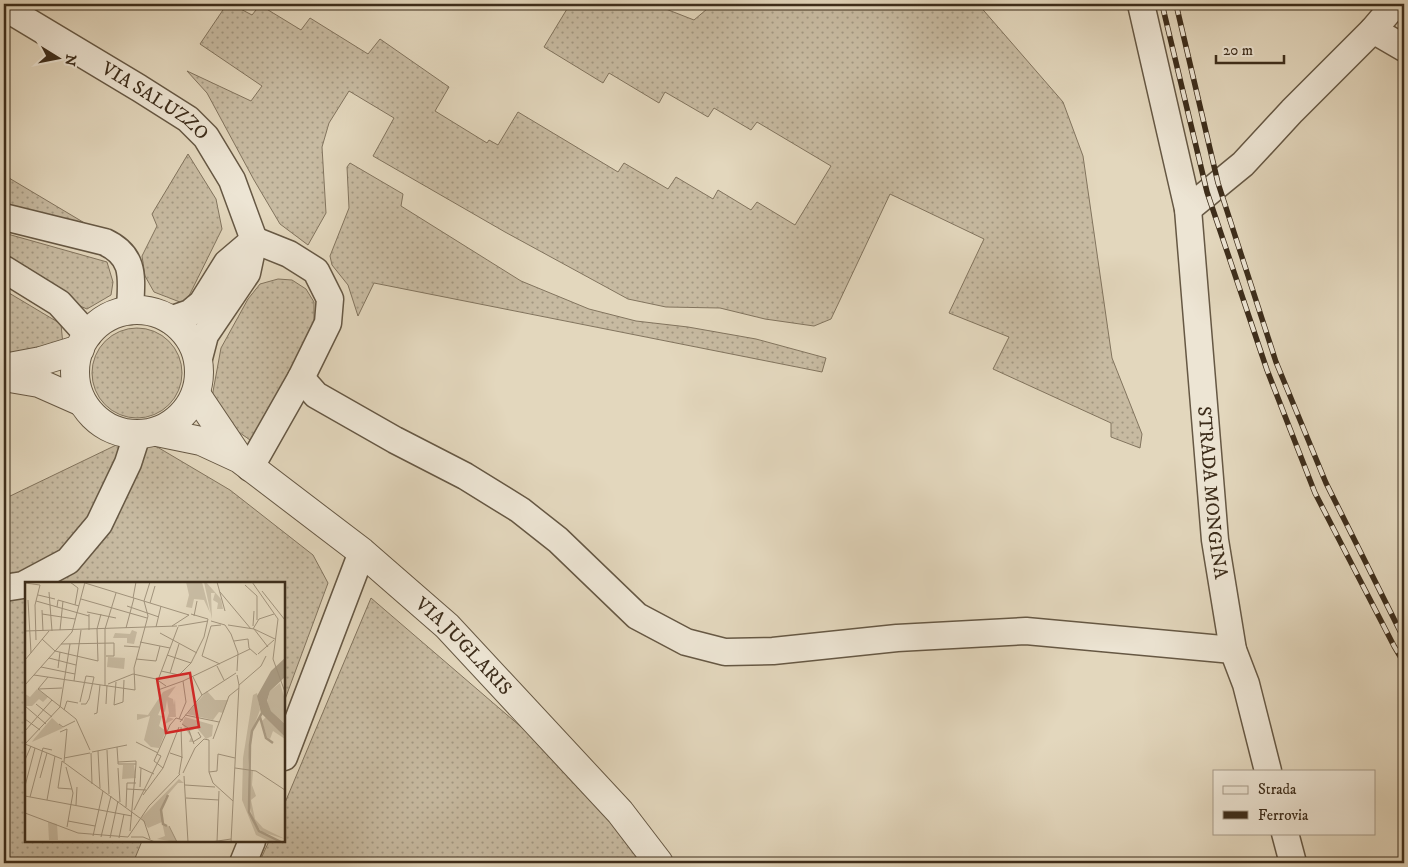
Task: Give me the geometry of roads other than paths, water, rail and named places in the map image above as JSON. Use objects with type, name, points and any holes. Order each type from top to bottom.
[{"type":"street","name":"STRADA MONGINA","points":[[1141,4],[1188,209],[1215,540],[1233,650],[1246,684],[1268,770]]},
{"type":"street","points":[[1188,209],[1243,164],[1292,111],[1373,30],[1395,4]]},
{"type":"street","name":"VIA SALUZZO","points":[[4,7],[188,118],[206,137],[232,180],[254,240]]},
{"type":"street","points":[[1373,30],[1404,48]]},
{"type":"street","points":[[4,217],[105,242],[117,248],[130,264],[130,311]]},
{"type":"street","points":[[170,320],[190,313],[202,303],[227,263],[254,240]]},
{"type":"street","points":[[198,362],[205,336],[247,273],[254,240]]},
{"type":"street","points":[[245,464],[301,378],[328,323],[330,299],[316,271],[289,254],[254,240]]},
{"type":"street","points":[[4,269],[58,303],[84,342]]},
{"type":"street","points":[[142,310],[156,313],[170,320],[184,331],[193,345],[198,362],[199,379],[196,394],[188,409],[173,424],[147,433],[122,433],[109,428],[95,419],[82,402],[76,385],[75,368],[84,342],[99,323],[114,314],[142,310]]},
{"type":"street","points":[[4,368],[41,361],[84,342]]},
{"type":"street","points":[[4,377],[39,383],[82,402]]},
{"type":"street","points":[[301,378],[316,396],[465,476],[520,510],[558,540],[637,616],[686,642],[724,652],[773,651],[897,638],[1026,631],[1233,650]]},
{"type":"street","name":"VIA JUGLARIS","points":[[196,394],[245,464]]},
{"type":"street","points":[[29,582],[68,561],[98,524],[128,463],[147,433]]},
{"type":"street","name":"VIA JUGLARIS","points":[[147,433],[201,441],[245,464],[362,552],[447,626],[620,812],[660,863]]},
{"type":"street","points":[[285,754],[362,552]]},
{"type":"street","points":[[4,588],[25,584]]},
{"type":"street","points":[[1285,834],[1293,863]]},
{"type":"street","points":[[243,863],[252,842]]},
{"type":"railway","points":[[1162,4],[1207,192],[1267,370],[1315,493],[1404,663]]},
{"type":"railway","points":[[1176,4],[1218,183],[1276,362],[1326,483],[1404,639]]}]
